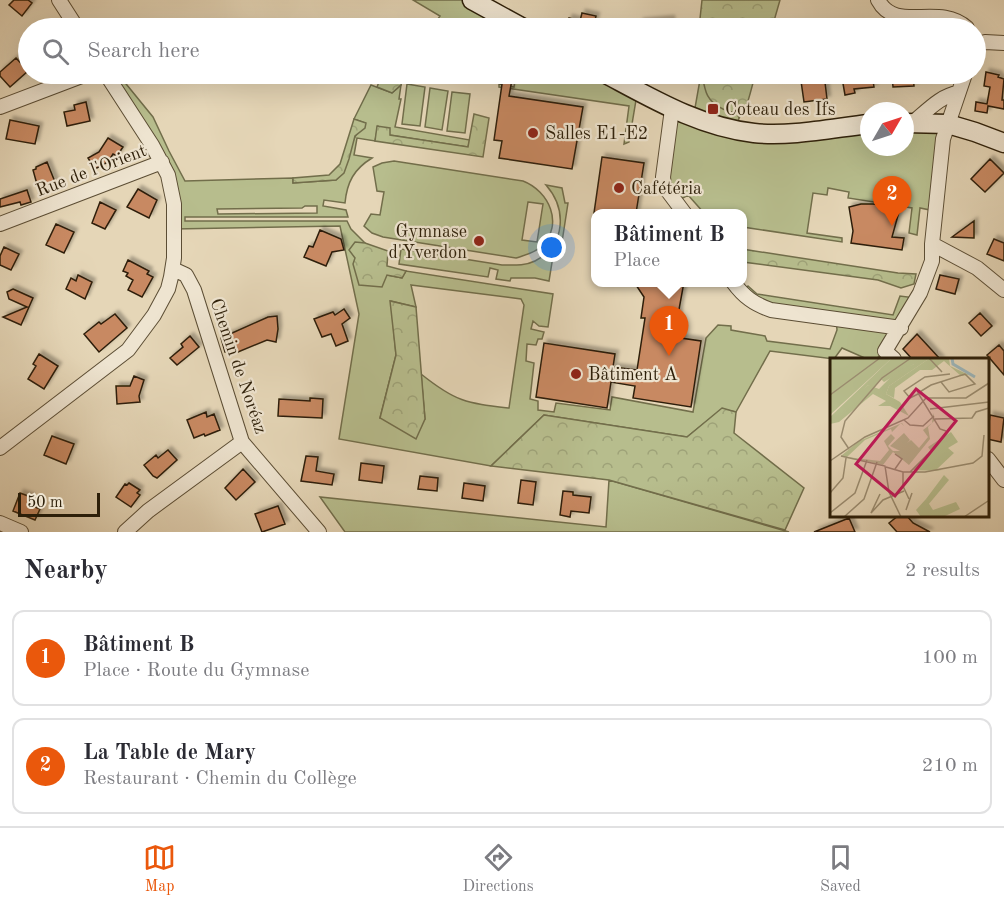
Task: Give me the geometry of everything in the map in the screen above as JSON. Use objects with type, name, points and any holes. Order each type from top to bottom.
[{"type":"street","points":[[59,0],[71,18]]},
{"type":"street","points":[[472,0],[505,18]]},
{"type":"street","points":[[878,0],[884,10],[894,15],[909,18],[938,16],[947,18]]},
{"type":"street","points":[[986,42],[1004,43]]},
{"type":"street","points":[[0,107],[61,84]]},
{"type":"street","points":[[0,448],[128,350],[147,326],[168,289],[173,269],[174,204],[168,175],[112,84]]},
{"type":"street","points":[[625,84],[672,109],[716,126],[755,133],[775,134],[860,125]]},
{"type":"street","points":[[892,358],[885,351],[901,328],[920,293],[932,261],[943,139],[962,84]]},
{"type":"street","points":[[914,120],[940,100],[958,93]]},
{"type":"street","points":[[672,109],[663,177],[664,186],[681,209]]},
{"type":"street","points":[[914,124],[948,124],[1004,143]]},
{"type":"street","name":"Rue de l'Orient","points":[[0,224],[162,162]]},
{"type":"street","points":[[932,243],[976,268],[1004,290]]},
{"type":"street","name":"Chemin de Noréaz","points":[[173,269],[186,275],[194,290],[242,441],[319,532]]},
{"type":"street","points":[[737,287],[745,297],[771,310],[901,328]]},
{"type":"street","points":[[126,532],[148,511],[242,441]]},
{"type":"street","points":[[989,461],[1004,480]]},
{"type":"street","points":[[0,523],[21,532]]},
{"type":"green space","points":[[413,0],[472,0],[505,18],[439,18],[440,16]]},
{"type":"green space","points":[[702,0],[780,0],[775,18],[700,18]]},
{"type":"green space","points":[[112,84],[126,84],[153,117],[185,181],[293,178],[293,183],[336,180],[347,163],[353,141],[365,123],[354,119],[371,85],[392,93],[401,85],[399,99],[401,99],[395,127],[470,140],[468,147],[389,135],[378,126],[375,141],[357,138],[354,155],[372,158],[352,177],[345,203],[324,200],[323,206],[346,210],[348,217],[185,217],[185,221],[347,221],[387,275],[402,278],[406,271],[553,294],[548,327],[539,326],[533,321],[531,329],[544,332],[542,339],[538,339],[536,345],[527,344],[526,361],[534,363],[530,399],[538,401],[538,410],[554,412],[556,403],[610,410],[612,397],[693,412],[706,338],[718,325],[731,326],[731,330],[765,336],[767,341],[830,349],[837,330],[836,318],[771,310],[741,293],[748,286],[757,294],[893,315],[900,296],[916,298],[885,351],[877,358],[865,358],[842,348],[835,358],[830,358],[770,351],[736,412],[722,409],[687,437],[544,415],[491,466],[339,439],[359,314],[340,226],[174,229],[173,192]],"holes":[[[317,206],[317,213],[218,214],[217,209]],[[411,285],[521,299],[524,305],[509,408],[462,400],[421,374],[425,419],[380,418],[396,355],[391,301],[416,307]]]},
{"type":"green space","points":[[378,84],[401,84],[392,93],[377,87]]},
{"type":"green space","points":[[407,84],[425,87],[420,126],[402,124]]},
{"type":"green space","points":[[499,84],[514,87],[514,84],[622,84],[637,94],[629,142],[624,144],[629,106],[499,87]]},
{"type":"green space","points":[[699,84],[710,84],[737,112],[739,118],[736,130],[860,124],[860,156],[914,156],[914,123],[948,124],[935,211],[920,208],[917,235],[909,233],[912,208],[848,198],[849,192],[828,188],[827,195],[813,193],[807,233],[842,238],[842,242],[747,228],[747,209],[700,209],[688,195],[676,202],[664,186],[672,120],[695,108]]},
{"type":"green space","points":[[704,84],[753,84],[748,102],[739,118],[737,112],[723,109],[713,103]]},
{"type":"green space","points":[[430,88],[448,91],[442,130],[425,127]]},
{"type":"green space","points":[[452,92],[470,94],[465,133],[447,131]]},
{"type":"green space","points":[[474,114],[489,118],[483,157],[375,141],[377,126],[390,128],[390,135],[468,147]]},
{"type":"green space","points":[[354,119],[366,123],[365,128],[355,136],[344,173],[336,180],[293,183],[293,178],[329,175],[340,164]]},
{"type":"green space","points":[[394,161],[523,181],[540,192],[551,209],[553,218],[549,237],[542,246],[530,254],[516,258],[383,237],[372,233],[364,226],[371,214],[380,215],[384,192],[377,191],[373,167]],"holes":[[[528,202],[543,204],[537,242],[522,240]]]},
{"type":"green space","points":[[546,185],[562,188],[565,203],[568,203],[562,242],[554,250],[549,281],[535,278],[511,278],[510,281],[496,279],[498,270],[490,268],[488,277],[399,264],[401,249],[502,265],[535,261],[553,246],[560,226],[558,205]]},
{"type":"green space","points":[[355,242],[388,251],[387,266],[406,271],[402,278],[387,275],[382,287],[359,285],[353,264],[355,258],[349,250]]},
{"type":"green space","points":[[747,250],[916,274],[914,284],[901,288],[878,280],[747,263]]},
{"type":"green space","points":[[390,301],[416,307],[425,419],[416,439],[380,418],[396,355]]},
{"type":"green space","points":[[722,408],[736,412],[734,433],[804,488],[785,530],[609,480],[491,466],[544,415],[687,437]]},
{"type":"green space","points":[[609,480],[789,532],[345,532],[320,497],[606,527]]},
{"type":"building","points":[[14,0],[28,0],[32,3],[22,16],[9,5]]},
{"type":"building","points":[[582,13],[596,16],[596,18],[581,18]]},
{"type":"building","points":[[16,58],[18,60],[18,80],[10,87],[0,76],[0,72]]},
{"type":"building","points":[[986,72],[999,75],[998,77],[1004,79],[1002,100],[1004,100],[1004,109],[988,106],[987,113],[975,111],[976,102],[987,104],[990,87],[984,86]]},
{"type":"building","name":"Salles E1-E2","points":[[502,84],[511,84],[509,96],[583,107],[572,169],[499,158],[502,141],[494,140]]},
{"type":"building","points":[[801,84],[825,84],[827,99],[804,102]]},
{"type":"building","points":[[843,84],[874,84],[874,87],[854,89],[855,93],[845,95]]},
{"type":"building","points":[[893,84],[914,84],[914,86],[893,87]]},
{"type":"building","points":[[86,102],[90,121],[67,126],[64,112],[75,110],[74,105]]},
{"type":"building","points":[[10,120],[39,126],[35,144],[6,139]]},
{"type":"building","points":[[108,138],[123,147],[117,156],[113,154],[108,162],[95,169],[88,158],[99,152]]},
{"type":"building","name":"Cafétéria","points":[[602,157],[644,163],[637,209],[595,209]]},
{"type":"building","points":[[990,159],[1004,173],[985,192],[971,179]]},
{"type":"building","points":[[47,162],[55,182],[38,188],[33,170]]},
{"type":"building","points":[[138,189],[157,200],[149,218],[127,207]]},
{"type":"building","points":[[27,190],[31,202],[0,207],[0,199]]},
{"type":"building","points":[[100,202],[116,210],[105,229],[92,223]]},
{"type":"building","points":[[861,204],[900,208],[892,237],[904,238],[902,250],[851,243],[853,231],[849,207]]},
{"type":"building","points":[[974,221],[974,238],[952,237]]},
{"type":"building","points":[[56,224],[74,232],[64,253],[46,245]]},
{"type":"building","points":[[320,230],[341,239],[344,250],[332,252],[326,266],[304,257],[309,246],[313,247]]},
{"type":"building","points":[[994,239],[1004,243],[1004,261],[987,254]]},
{"type":"building","points":[[4,247],[19,254],[11,270],[0,265],[0,256]]},
{"type":"building","points":[[128,260],[149,271],[147,274],[153,277],[142,297],[128,290],[133,280],[126,276],[128,273],[123,271]]},
{"type":"building","points":[[78,275],[92,282],[85,299],[66,289],[71,278],[76,281]]},
{"type":"building","points":[[940,275],[959,279],[955,294],[936,289]]},
{"type":"building","points":[[637,287],[683,287],[674,337],[701,341],[691,407],[633,398],[635,386],[611,382],[607,408],[536,397],[544,343],[615,354],[613,367],[637,370],[645,318],[641,318],[644,297]]},
{"type":"building","points":[[13,289],[33,298],[21,325],[3,317],[27,307],[9,299],[7,292]]},
{"type":"building","points":[[344,309],[350,318],[342,324],[348,341],[336,346],[331,334],[322,337],[314,319],[333,312],[335,315]]},
{"type":"building","points":[[980,313],[992,326],[981,336],[969,323]]},
{"type":"building","points":[[115,314],[127,328],[99,352],[84,334],[99,322],[101,324]]},
{"type":"building","points":[[277,316],[276,342],[267,340],[238,352],[225,352],[221,338],[268,317]]},
{"type":"building","points":[[917,334],[939,358],[911,358],[903,349]]},
{"type":"building","points":[[190,336],[199,347],[177,365],[170,358],[183,347],[181,344]]},
{"type":"building","points":[[999,345],[1004,351],[1004,375],[987,355]]},
{"type":"building","points":[[39,354],[58,366],[44,389],[28,379],[36,366],[33,364]]},
{"type":"building","points":[[134,376],[144,380],[139,396],[140,402],[117,404],[116,386],[130,386]]},
{"type":"building","points":[[310,398],[323,399],[322,418],[278,416],[279,399],[310,401]]},
{"type":"building","points":[[206,412],[207,417],[214,414],[220,430],[194,438],[187,420]]},
{"type":"building","points":[[990,415],[1004,418],[1001,442],[989,439]]},
{"type":"building","points":[[52,436],[74,444],[66,464],[44,455]]},
{"type":"building","points":[[168,450],[177,460],[157,478],[144,465],[156,455],[158,458]]},
{"type":"building","points":[[306,456],[318,457],[316,471],[334,474],[332,485],[301,481]]},
{"type":"building","points":[[361,463],[384,466],[382,483],[359,480]]},
{"type":"building","points":[[243,469],[255,482],[236,500],[225,488]]},
{"type":"building","points":[[420,476],[438,478],[437,491],[418,489]]},
{"type":"building","points":[[521,480],[536,482],[533,505],[518,503]]},
{"type":"building","points":[[129,483],[140,490],[137,493],[140,495],[131,507],[116,497],[125,484]]},
{"type":"building","points":[[464,483],[485,486],[483,501],[462,498]]},
{"type":"building","points":[[563,491],[573,492],[573,495],[591,497],[589,513],[571,511],[570,517],[560,515]]},
{"type":"building","points":[[20,493],[31,497],[28,504],[40,509],[35,520],[13,511]]},
{"type":"building","points":[[278,506],[285,524],[262,532],[255,514]]},
{"type":"building","points":[[897,517],[908,517],[913,523],[930,532],[897,532],[889,523]]},
{"type":"building","points":[[849,518],[855,532],[814,532]]},
{"type":"place","name":"Coteau des Ifs","points":[[713,109]]},
{"type":"place","name":"Salles E1-E2","points":[[533,133]]},
{"type":"place","name":"Cafétéria","points":[[619,188]]},
{"type":"place","name":"La Table de Mary","points":[[892,226]]},
{"type":"place","name":"Gymnase d'Yverdon","points":[[479,241]]},
{"type":"place","name":"Bâtiment B","points":[[669,356]]},
{"type":"place","name":"Bâtiment A","points":[[576,374]]}]
